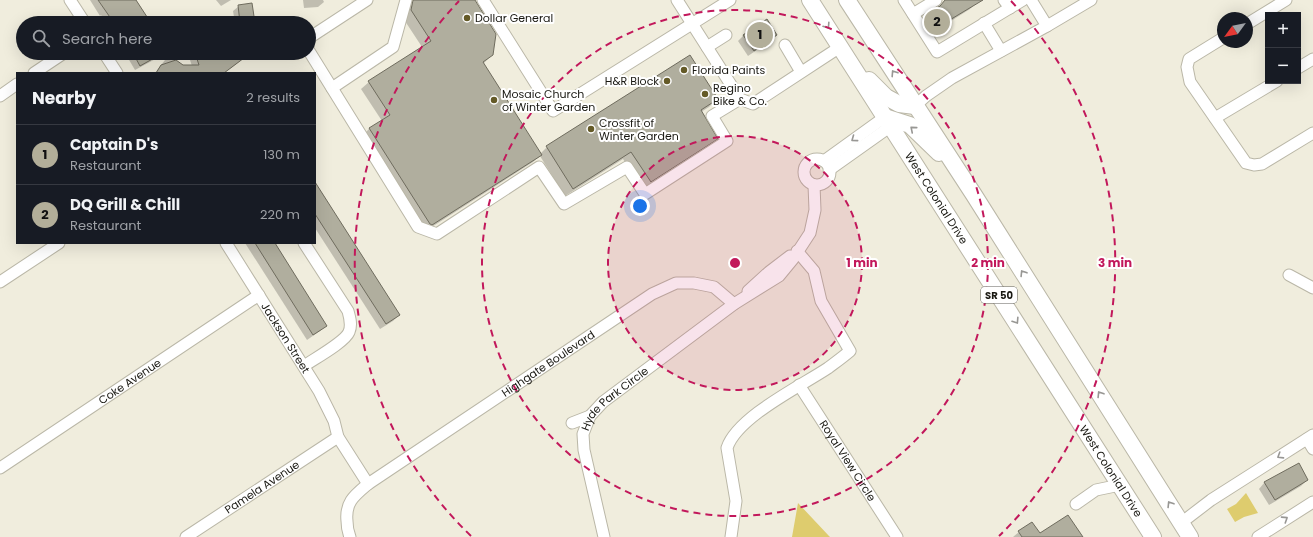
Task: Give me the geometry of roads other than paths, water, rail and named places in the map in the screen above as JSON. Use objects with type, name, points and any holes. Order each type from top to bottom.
[{"type":"highway","name":"West Colonial Drive","points":[[810,0],[1154,537]]},
{"type":"highway","name":"SR 50","points":[[847,0],[961,175],[1190,537]]},
{"type":"highway","points":[[842,50],[886,97],[899,104],[915,106]]},
{"type":"highway","points":[[888,122],[910,125],[961,175]]},
{"type":"highway","points":[[1120,484],[1164,537]]},
{"type":"street","points":[[70,0],[80,16]]},
{"type":"street","points":[[316,33],[367,0]]},
{"type":"street","points":[[332,88],[393,47],[406,0]]},
{"type":"street","points":[[483,0],[553,111],[730,0]]},
{"type":"street","points":[[677,0],[740,99],[753,104],[802,72],[842,50]]},
{"type":"street","points":[[905,0],[937,52],[984,23],[1007,4],[1023,0]]},
{"type":"street","points":[[913,14],[936,0]]},
{"type":"street","points":[[1031,0],[1047,26]]},
{"type":"street","points":[[915,106],[926,96],[952,78],[1091,0]]},
{"type":"street","points":[[1253,20],[1286,0]]},
{"type":"street","points":[[984,23],[1001,51]]},
{"type":"street","points":[[707,47],[726,35]]},
{"type":"street","points":[[1217,42],[1189,59],[1187,67],[1190,82],[1246,163],[1254,165],[1262,164],[1313,133]]},
{"type":"street","points":[[785,45],[802,72]]},
{"type":"street","points":[[1301,66],[1313,59]]},
{"type":"street","points":[[36,72],[54,60]]},
{"type":"street","points":[[109,60],[116,72]]},
{"type":"street","points":[[315,60],[418,227],[437,234],[539,167],[564,204],[627,167],[645,194],[728,141],[712,116],[740,99]]},
{"type":"street","points":[[1215,118],[1271,84]]},
{"type":"street","points":[[0,96],[16,85]]},
{"type":"street","points":[[826,166],[888,122]]},
{"type":"street","points":[[815,160],[826,166],[830,174],[826,182],[814,185],[810,183],[805,176],[805,168],[811,161],[815,160]]},
{"type":"street","name":"Hyde Park Circle","points":[[604,537],[584,450],[583,434],[590,416],[603,402],[734,304],[758,281],[797,251],[810,233],[815,210],[814,185]]},
{"type":"street","points":[[0,282],[57,244]]},
{"type":"street","name":"Jackson Street","points":[[227,244],[319,391],[334,421],[338,437]]},
{"type":"street","points":[[304,366],[343,341],[349,333],[352,322],[348,311],[305,244]]},
{"type":"street","points":[[731,537],[736,501],[726,448],[729,441],[760,411],[828,368],[850,351],[821,300],[814,271],[797,251]]},
{"type":"street","points":[[1289,274],[1313,288]]},
{"type":"street","name":"Highgate Boulevard","points":[[350,537],[346,512],[355,495],[368,484],[652,294],[676,283],[694,283],[714,287],[734,304]]},
{"type":"street","name":"Coke Avenue","points":[[0,468],[259,295]]},
{"type":"street","name":"Royal View Circle","points":[[799,385],[897,537]]},
{"type":"street","points":[[572,423],[590,416]]},
{"type":"street","points":[[338,437],[368,484]]},
{"type":"street","name":"Pamela Avenue","points":[[186,537],[338,437]]},
{"type":"street","points":[[1181,522],[1210,500],[1311,437],[1313,449]]},
{"type":"street","points":[[1076,504],[1096,490],[1120,484]]},
{"type":"street","points":[[1258,537],[1313,502]]},
{"type":"place","name":"Dollar General","points":[[467,18]]},
{"type":"place","name":"DQ Grill & Chill","points":[[937,22]]},
{"type":"place","name":"Captain D's","points":[[760,35]]},
{"type":"place","name":"Florida Paints","points":[[684,70]]},
{"type":"place","name":"H&R Block","points":[[667,81]]},
{"type":"place","name":"Regino Bike & Co.","points":[[705,94]]},
{"type":"place","name":"Mosaic Church of Winter Garden","points":[[494,100]]},
{"type":"place","name":"Crossfit of Winter Garden","points":[[591,129]]}]
